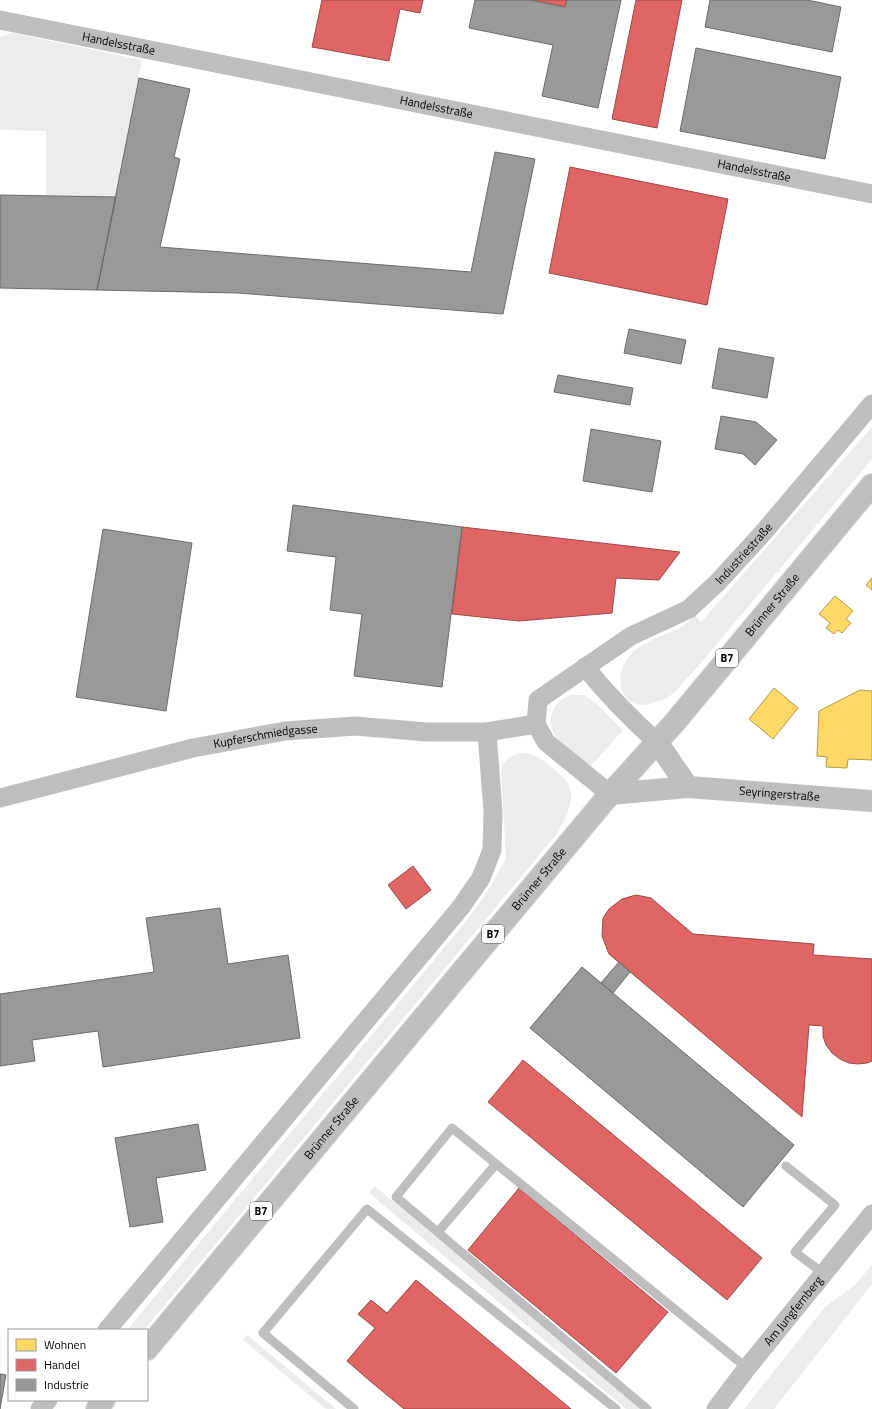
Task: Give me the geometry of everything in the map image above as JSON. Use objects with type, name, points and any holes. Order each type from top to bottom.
[{"type":"main road","name":"Brünner Straße","points":[[148,1348],[610,794],[657,742],[872,485]]},
{"type":"main road","points":[[657,742],[688,787]]},
{"type":"main road","name":"Seyringerstraße","points":[[610,794],[688,787],[872,801]]},
{"type":"main road","points":[[97,1409],[103,1401]]},
{"type":"street","name":"Handelsstraße","points":[[0,20],[872,194]]},
{"type":"street","name":"Industriestraße","points":[[585,666],[631,636],[689,609],[718,582],[762,534],[872,404]]},
{"type":"street","points":[[610,794],[546,742],[536,724],[538,700],[585,666],[606,693],[630,718],[657,742]]},
{"type":"street","name":"Kupferschmiedgasse","points":[[0,798],[193,748],[285,731],[355,726],[427,732],[487,732],[536,724]]},
{"type":"street","points":[[108,1329],[456,913],[481,878],[492,850],[493,828],[487,732]]},
{"type":"street","name":"Am Jungfernberg","points":[[716,1409],[747,1368],[872,1214]]},
{"type":"street","points":[[40,1409],[47,1401]]},
{"type":"lane","points":[[647,1409],[396,1197],[452,1128],[747,1368]]},
{"type":"lane","points":[[438,1232],[496,1164]]},
{"type":"lane","points":[[786,1166],[835,1205],[795,1252],[824,1274]]},
{"type":"lane","points":[[354,1409],[263,1333],[367,1209],[616,1409]]},
{"type":"shaded area","points":[[12,33],[142,60],[116,197],[46,195],[46,131],[0,130],[0,37]]},
{"type":"shaded area","points":[[872,427],[872,459],[695,670],[667,698],[643,705],[628,699],[621,687],[620,679],[624,664],[633,652],[651,640],[680,628],[695,616],[701,622]]},
{"type":"shaded area","points":[[571,695],[584,695],[598,705],[623,730],[591,766],[562,744],[552,730],[550,722],[555,706]]},
{"type":"shaded area","points":[[520,753],[533,755],[539,758],[563,776],[570,787],[571,801],[567,815],[556,835],[145,1329],[128,1329],[464,924],[486,894],[506,858],[501,771],[508,759]]},
{"type":"shaded area","points":[[375,1186],[640,1409],[626,1409],[369,1193]]},
{"type":"shaded area","points":[[872,1265],[872,1284],[774,1409],[744,1409],[825,1307],[855,1285]]},
{"type":"shaded area","points":[[247,1335],[336,1409],[326,1409],[243,1340]]},
{"type":"building: Wohnen","points":[[872,578],[872,590],[866,585]]},
{"type":"building: Wohnen","points":[[835,596],[853,611],[846,619],[851,623],[842,633],[838,630],[834,634],[826,628],[830,623],[819,614]]},
{"type":"building: Wohnen","points":[[774,688],[798,708],[773,739],[749,719]]},
{"type":"building: Wohnen","points":[[860,690],[872,691],[872,760],[848,759],[847,768],[826,767],[827,757],[817,756],[819,711]]},
{"type":"building: Handel","points":[[322,0],[423,0],[420,13],[400,9],[389,61],[312,47]]},
{"type":"building: Handel","points":[[530,0],[567,0],[565,7]]},
{"type":"building: Handel","points":[[636,0],[682,0],[657,128],[612,119]]},
{"type":"building: Handel","points":[[570,167],[728,199],[707,305],[549,273]]},
{"type":"building: Handel","points":[[462,527],[680,552],[659,580],[616,578],[612,613],[519,621],[452,614]]},
{"type":"building: Handel","points":[[413,866],[431,890],[406,909],[388,885]]},
{"type":"building: Handel","points":[[636,895],[651,898],[693,934],[814,944],[813,955],[872,959],[872,1061],[858,1064],[849,1063],[840,1059],[832,1053],[826,1045],[823,1036],[823,1026],[809,1025],[802,1117],[609,954],[602,936],[603,918],[609,909],[622,899]]},
{"type":"building: Handel","points":[[523,1060],[762,1258],[727,1300],[488,1102]]},
{"type":"building: Handel","points":[[519,1188],[668,1312],[616,1373],[468,1250]]},
{"type":"building: Handel","points":[[416,1280],[571,1409],[404,1409],[370,1381],[347,1361],[375,1328],[358,1314],[371,1300],[387,1313]]},
{"type":"building: Industrie","points":[[475,0],[530,0],[565,7],[567,0],[621,0],[598,108],[542,96],[553,45],[469,28]]},
{"type":"building: Industrie","points":[[710,0],[807,0],[841,7],[832,52],[705,27]]},
{"type":"building: Industrie","points":[[696,48],[841,77],[825,159],[680,131]]},
{"type":"building: Industrie","points":[[139,78],[190,89],[174,157],[180,159],[160,247],[471,272],[495,152],[535,159],[503,314],[238,293],[97,290]]},
{"type":"building: Industrie","points":[[0,195],[116,197],[97,290],[0,288]]},
{"type":"building: Industrie","points":[[629,329],[686,340],[681,364],[624,353]]},
{"type":"building: Industrie","points":[[719,348],[774,358],[767,398],[712,388]]},
{"type":"building: Industrie","points":[[558,375],[633,388],[630,405],[554,392]]},
{"type":"building: Industrie","points":[[721,416],[756,422],[777,440],[755,465],[743,454],[715,449]]},
{"type":"building: Industrie","points":[[591,429],[661,441],[652,492],[583,481]]},
{"type":"building: Industrie","points":[[293,505],[462,527],[442,687],[354,676],[362,614],[330,610],[336,557],[287,551]]},
{"type":"building: Industrie","points":[[103,529],[192,543],[166,711],[76,697]]},
{"type":"building: Industrie","points":[[220,908],[228,964],[288,955],[300,1038],[103,1067],[98,1031],[32,1040],[35,1061],[0,1066],[0,994],[154,972],[146,918]]},
{"type":"building: Industrie","points":[[619,962],[630,972],[613,993],[601,983]]},
{"type":"building: Industrie","points":[[582,967],[794,1145],[743,1207],[530,1028]]},
{"type":"building: Industrie","points":[[198,1124],[206,1170],[156,1178],[163,1222],[130,1227],[115,1138]]},
{"type":"building: Industrie","points":[[0,1374],[6,1375],[0,1409]]}]
